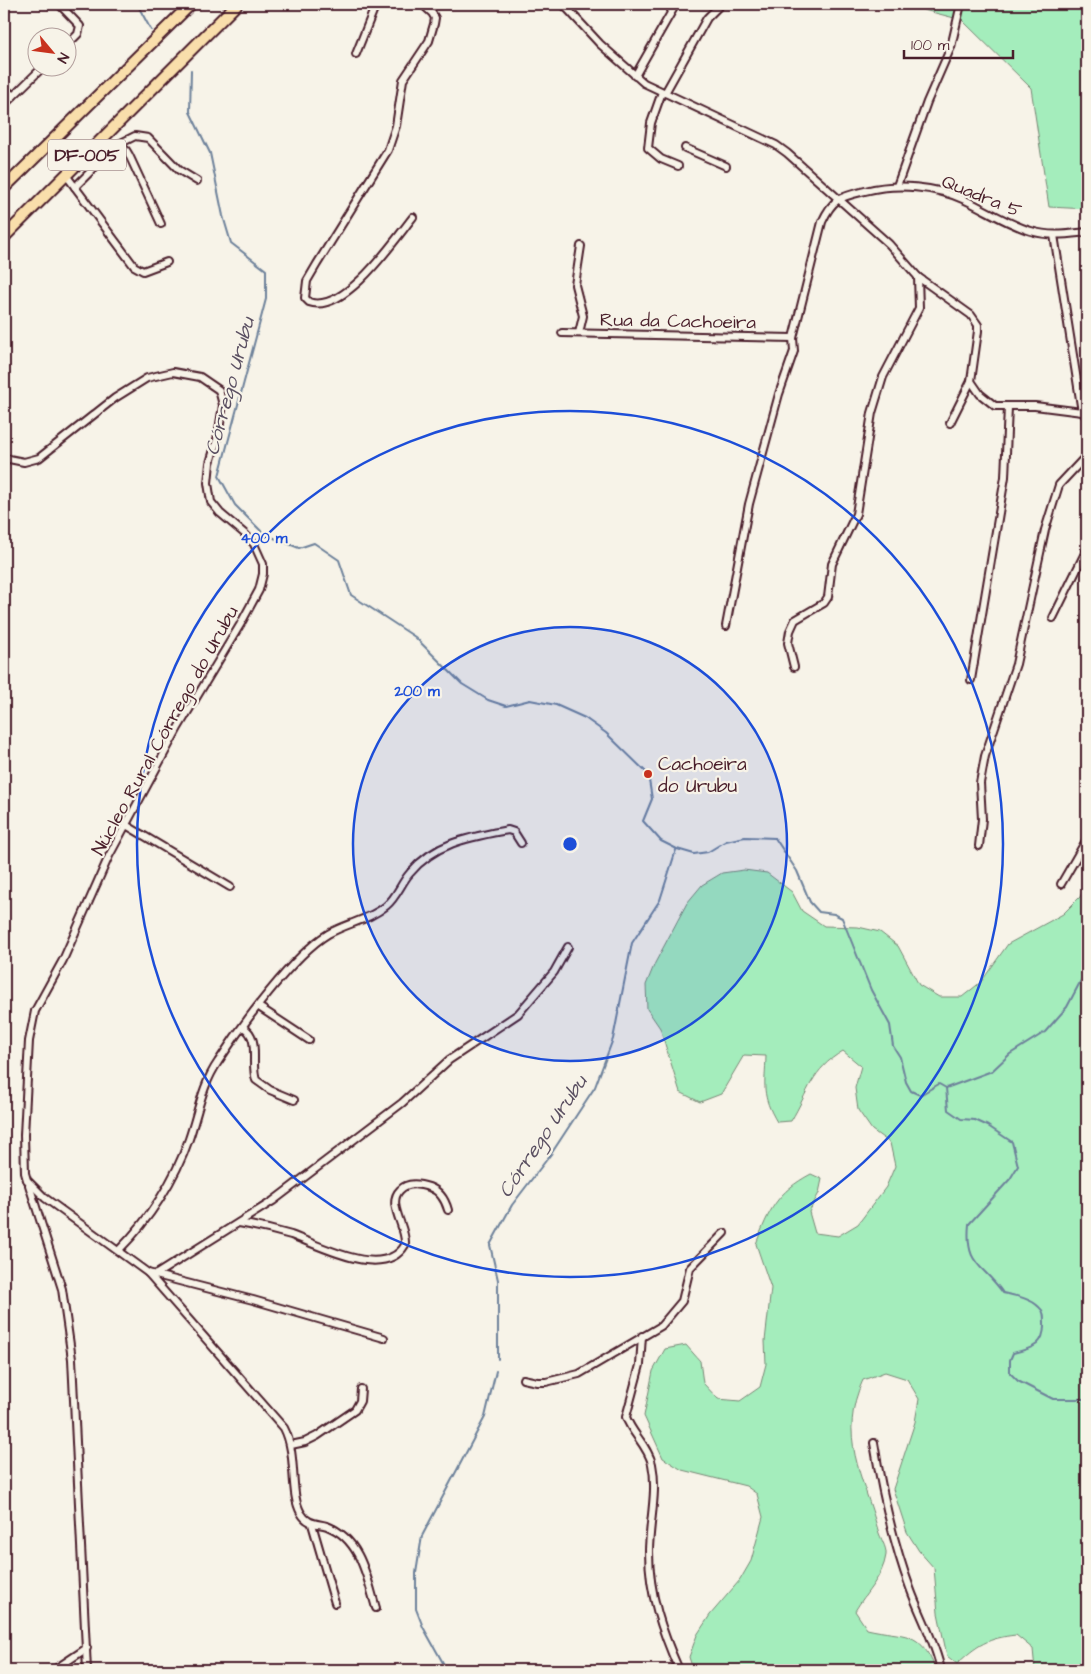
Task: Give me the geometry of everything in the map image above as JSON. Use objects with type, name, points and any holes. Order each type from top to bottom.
[{"type":"main road","name":"DF-005","points":[[4,188],[191,4]]},
{"type":"main road","name":"DF-005","points":[[4,237],[237,4]]},
{"type":"street","points":[[58,4],[77,22],[80,30],[78,32]]},
{"type":"street","points":[[356,54],[376,4]]},
{"type":"street","points":[[413,216],[354,287],[337,299],[321,304],[309,302],[305,298],[304,292],[312,273],[388,150],[396,126],[403,80],[429,41],[434,24],[435,18],[432,13],[422,4]]},
{"type":"street","points":[[563,4],[635,76],[664,93],[776,145],[889,244],[918,277],[966,311],[976,321],[978,342],[971,381],[950,422]]},
{"type":"street","points":[[635,76],[676,4]]},
{"type":"street","points":[[678,166],[660,159],[648,148],[650,123],[664,93],[708,18],[721,4]]},
{"type":"street","points":[[898,186],[927,102],[951,47],[961,4]]},
{"type":"street","points":[[1087,28],[1087,36]]},
{"type":"street","points":[[4,105],[32,78]]},
{"type":"street","points":[[4,87],[13,96]]},
{"type":"street","points":[[75,187],[117,145],[135,136],[148,138],[179,170],[197,180]]},
{"type":"street","points":[[117,145],[126,150],[129,155],[161,224]]},
{"type":"street","points":[[686,148],[726,166]]},
{"type":"street","points":[[66,175],[134,266],[143,271],[167,262]]},
{"type":"street","name":"Quadra 5","points":[[838,198],[877,188],[898,186],[952,195],[1031,231],[1054,235],[1087,232]]},
{"type":"street","points":[[726,626],[749,504],[779,394],[794,352],[793,338],[822,222],[828,209],[838,198]]},
{"type":"street","points":[[971,381],[980,394],[990,403],[1008,406],[1035,406],[1085,415],[1054,235]]},
{"type":"street","points":[[579,333],[583,316],[575,285],[581,246]]},
{"type":"street","points":[[794,667],[788,644],[790,631],[795,620],[824,603],[828,597],[832,564],[856,514],[872,413],[883,377],[919,308],[918,277]]},
{"type":"street","name":"Rua da Cachoeira","points":[[562,333],[793,338]]},
{"type":"street","name":"Núcleo Rural Córrego do Urubu","points":[[4,458],[24,462],[39,458],[115,398],[147,378],[174,372],[200,377],[213,384],[221,396],[222,415],[210,462],[210,496],[216,509],[254,544],[263,564],[263,574],[259,590],[244,619],[182,719],[96,884],[63,960],[34,1011],[29,1041],[24,1135],[25,1173],[52,1253],[68,1320],[87,1670]]},
{"type":"street","points":[[971,680],[1005,477],[1008,406]]},
{"type":"street","points":[[979,846],[982,819],[980,784],[985,756],[1016,664],[1045,530],[1059,486],[1087,454]]},
{"type":"street","points":[[1053,618],[1087,549]]},
{"type":"street","points":[[126,825],[230,887]]},
{"type":"street","points":[[119,1250],[148,1216],[178,1167],[207,1083],[217,1062],[259,1007],[311,945],[330,933],[377,913],[388,905],[409,874],[433,853],[457,840],[508,830],[514,832],[521,843]]},
{"type":"street","points":[[1061,884],[1087,839]]},
{"type":"street","points":[[151,1274],[273,1201],[402,1103],[449,1060],[518,1014],[554,972],[568,947]]},
{"type":"street","points":[[259,1007],[309,1040]]},
{"type":"street","points":[[243,1027],[249,1031],[254,1040],[253,1066],[256,1080],[270,1090],[294,1100]]},
{"type":"street","points":[[29,1184],[44,1198],[151,1274],[276,1417],[291,1445],[300,1512],[312,1524],[335,1603]]},
{"type":"street","points":[[239,1223],[291,1235],[345,1257],[383,1259],[393,1258],[405,1245],[404,1229],[396,1211],[395,1199],[397,1192],[404,1186],[415,1184],[431,1187],[440,1193],[448,1210]]},
{"type":"street","points":[[523,1378],[537,1382],[546,1382],[580,1374],[661,1326],[678,1307],[690,1268],[724,1233]]},
{"type":"street","points":[[151,1274],[253,1300],[384,1338]]},
{"type":"street","points":[[642,1336],[640,1365],[626,1416],[629,1425],[651,1462],[654,1476],[649,1551],[650,1583],[661,1629],[679,1670]]},
{"type":"street","points":[[291,1445],[305,1442],[317,1436],[355,1410],[360,1401],[360,1389]]},
{"type":"street","points":[[874,1443],[881,1490],[909,1587],[932,1637],[941,1670]]},
{"type":"street","points":[[312,1524],[327,1526],[340,1534],[357,1551],[364,1566],[376,1608]]},
{"type":"street","points":[[54,1670],[87,1648]]},
{"type":"green space","points":[[901,4],[1087,4],[1087,209],[1049,207],[1031,88],[962,20]]},
{"type":"green space","points":[[744,870],[767,873],[792,892],[802,911],[824,926],[858,927],[880,932],[898,946],[919,985],[939,997],[962,997],[981,982],[1008,944],[1063,914],[1080,897],[1087,880],[1087,1670],[1035,1670],[1033,1649],[1016,1635],[990,1640],[957,1664],[947,1656],[938,1613],[934,1568],[919,1551],[907,1532],[893,1489],[915,1422],[919,1399],[907,1379],[885,1372],[863,1380],[852,1419],[852,1438],[855,1455],[886,1552],[878,1577],[855,1611],[867,1629],[910,1637],[917,1641],[924,1647],[936,1670],[693,1670],[689,1657],[697,1635],[710,1615],[740,1580],[751,1561],[763,1517],[757,1494],[746,1486],[682,1470],[663,1458],[644,1416],[653,1371],[665,1349],[686,1345],[700,1361],[703,1383],[718,1399],[740,1401],[760,1387],[766,1364],[765,1341],[771,1288],[756,1244],[770,1212],[782,1195],[811,1174],[822,1179],[819,1193],[809,1212],[815,1233],[838,1236],[858,1224],[886,1187],[895,1166],[890,1143],[872,1130],[858,1110],[855,1088],[861,1066],[843,1051],[832,1058],[817,1074],[791,1121],[777,1122],[768,1105],[765,1090],[766,1056],[744,1055],[721,1094],[700,1102],[680,1092],[660,1028],[647,1009],[646,985],[655,963],[687,903],[702,885],[722,873]]},
{"type":"waterway","points":[[137,4],[151,30]]},
{"type":"waterway","name":"Córrego Urubu","points":[[191,70],[190,112],[210,153],[223,216],[231,243],[266,270],[266,299],[219,476],[235,505],[264,534],[299,548],[314,543],[339,560],[351,595],[415,637],[462,684],[488,700],[506,706],[530,700],[556,705],[585,718],[606,733],[648,774],[652,799],[643,821],[661,841],[677,849],[694,854],[708,852],[726,841],[745,837],[775,838],[797,871],[810,902],[819,912],[834,914],[842,918],[871,990],[890,1025],[893,1046],[900,1057],[906,1082],[911,1091],[920,1095],[939,1084],[946,1088],[948,1110],[961,1119],[975,1120],[988,1126],[1012,1142],[1018,1166],[1010,1179],[969,1224],[968,1238],[972,1256],[1003,1293],[1031,1301],[1041,1309],[1043,1314],[1043,1336],[1032,1347],[1013,1353],[1010,1360],[1010,1373],[1018,1381],[1053,1399],[1087,1399]]},
{"type":"waterway","name":"Córrego Urubu","points":[[498,1359],[498,1280],[490,1245],[512,1205],[551,1154],[595,1087],[613,1039],[632,943],[660,900],[676,850]]},
{"type":"waterway","name":"Córrego Urubu","points":[[946,1088],[992,1071],[1010,1054],[1045,1032],[1067,1007],[1087,969]]},
{"type":"waterway","name":"Córrego Urubu","points":[[447,1670],[423,1627],[416,1609],[416,1573],[422,1536],[485,1417],[496,1371]]},
{"type":"place","name":"Cachoeira do Urubu","points":[[648,774]]}]
